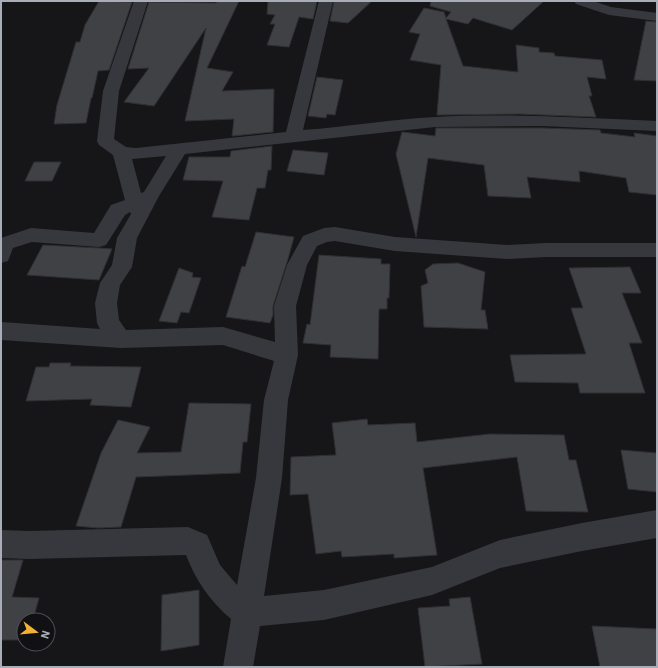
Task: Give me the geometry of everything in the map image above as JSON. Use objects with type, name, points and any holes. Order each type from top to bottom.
[{"type":"street","points":[[141,1],[111,91],[105,141],[121,152],[136,154],[293,136],[340,134],[435,122],[542,121],[657,126]]},
{"type":"street","points":[[293,136],[326,1]]},
{"type":"street","points":[[581,1],[610,11],[657,16]]},
{"type":"street","points":[[121,339],[108,323],[106,303],[110,283],[122,267],[127,238],[141,204],[179,149]]},
{"type":"street","points":[[121,152],[141,204]]},
{"type":"street","points":[[1,256],[4,244],[31,235],[99,240],[118,210],[141,204]]},
{"type":"street","points":[[238,667],[269,478],[276,400],[287,355],[285,306],[297,265],[310,241],[324,235],[334,234],[395,244],[507,252],[546,250],[657,250]]},
{"type":"street","points":[[1,331],[121,339],[222,336],[287,355]]},
{"type":"street","points":[[1,544],[29,545],[188,541],[197,545],[203,564],[223,594],[246,613],[324,606],[432,581],[500,554],[582,537],[657,524]]},
{"type":"building","points":[[99,1],[132,2],[109,70],[98,71],[86,123],[54,124],[57,105],[76,42],[80,42],[85,25]]},
{"type":"building","points":[[217,1],[239,1],[207,68],[233,72],[222,91],[274,89],[273,132],[232,136],[234,119],[185,121],[206,28],[154,106],[124,102],[149,68],[128,69],[149,2],[216,3]]},
{"type":"building","points":[[268,1],[317,1],[313,19],[299,17],[289,47],[267,45],[275,24],[270,24],[275,15],[267,14]]},
{"type":"building","points":[[334,1],[372,1],[348,23],[330,21]]},
{"type":"building","points":[[431,1],[544,1],[512,30],[473,18],[468,24],[446,19],[463,66],[518,72],[516,45],[539,48],[539,52],[554,53],[555,56],[602,60],[606,79],[587,77],[592,96],[589,96],[596,117],[519,114],[437,115],[441,65],[410,60],[420,34],[409,32],[424,8],[444,12],[446,18],[451,12],[430,6]]},
{"type":"building","points":[[646,21],[657,22],[657,81],[634,80]]},
{"type":"building","points":[[317,77],[343,80],[335,115],[327,114],[326,118],[308,116]]},
{"type":"building","points":[[436,128],[542,128],[600,130],[601,133],[635,137],[634,133],[657,136],[657,195],[629,192],[626,178],[579,171],[580,182],[527,177],[531,198],[488,196],[484,165],[428,158],[416,237],[396,154],[402,132],[435,136]]},
{"type":"building","points":[[272,146],[271,170],[268,170],[265,188],[257,188],[249,220],[212,217],[223,181],[183,180],[189,157],[230,157],[231,151]]},
{"type":"building","points":[[293,150],[328,153],[324,175],[287,171]]},
{"type":"building","points":[[34,162],[61,162],[52,181],[25,181]]},
{"type":"building","points":[[256,232],[294,237],[273,306],[273,315],[270,323],[226,317],[242,266],[245,267]]},
{"type":"building","points":[[43,245],[112,249],[99,280],[27,275]]},
{"type":"building","points":[[319,255],[381,259],[381,264],[390,264],[389,298],[387,298],[387,309],[379,309],[378,359],[330,357],[331,345],[303,343],[307,324],[310,325]]},
{"type":"building","points":[[458,263],[485,272],[481,310],[485,310],[488,329],[424,327],[421,286],[428,283],[425,270],[433,264]]},
{"type":"building","points":[[630,267],[641,293],[622,293],[642,343],[629,343],[645,393],[580,393],[578,383],[515,382],[510,355],[586,354],[571,308],[583,308],[569,268]]},
{"type":"building","points":[[179,268],[193,273],[192,277],[201,278],[189,313],[181,312],[177,323],[159,321]]},
{"type":"building","points":[[50,363],[71,363],[70,366],[141,367],[131,407],[90,405],[92,399],[26,401],[36,367],[49,367]]},
{"type":"building","points":[[189,403],[251,404],[247,442],[243,442],[240,473],[136,477],[121,527],[98,528],[76,526],[101,453],[118,420],[150,427],[137,453],[181,452]]},
{"type":"building","points":[[367,419],[368,425],[415,423],[417,442],[490,434],[564,435],[569,460],[576,460],[588,512],[526,511],[517,457],[423,468],[437,555],[394,558],[394,554],[342,557],[341,551],[316,554],[308,494],[290,495],[291,457],[336,455],[332,423]]},
{"type":"building","points":[[621,450],[657,453],[657,492],[628,489]]},
{"type":"building","points":[[1,560],[23,560],[12,597],[39,598],[35,612],[16,612],[16,640],[1,640]]},
{"type":"building","points":[[199,590],[199,645],[161,651],[162,595]]},
{"type":"building","points":[[470,597],[482,664],[425,667],[418,608],[450,606],[449,599]]},
{"type":"building","points":[[592,626],[657,629],[657,667],[600,667]]}]
